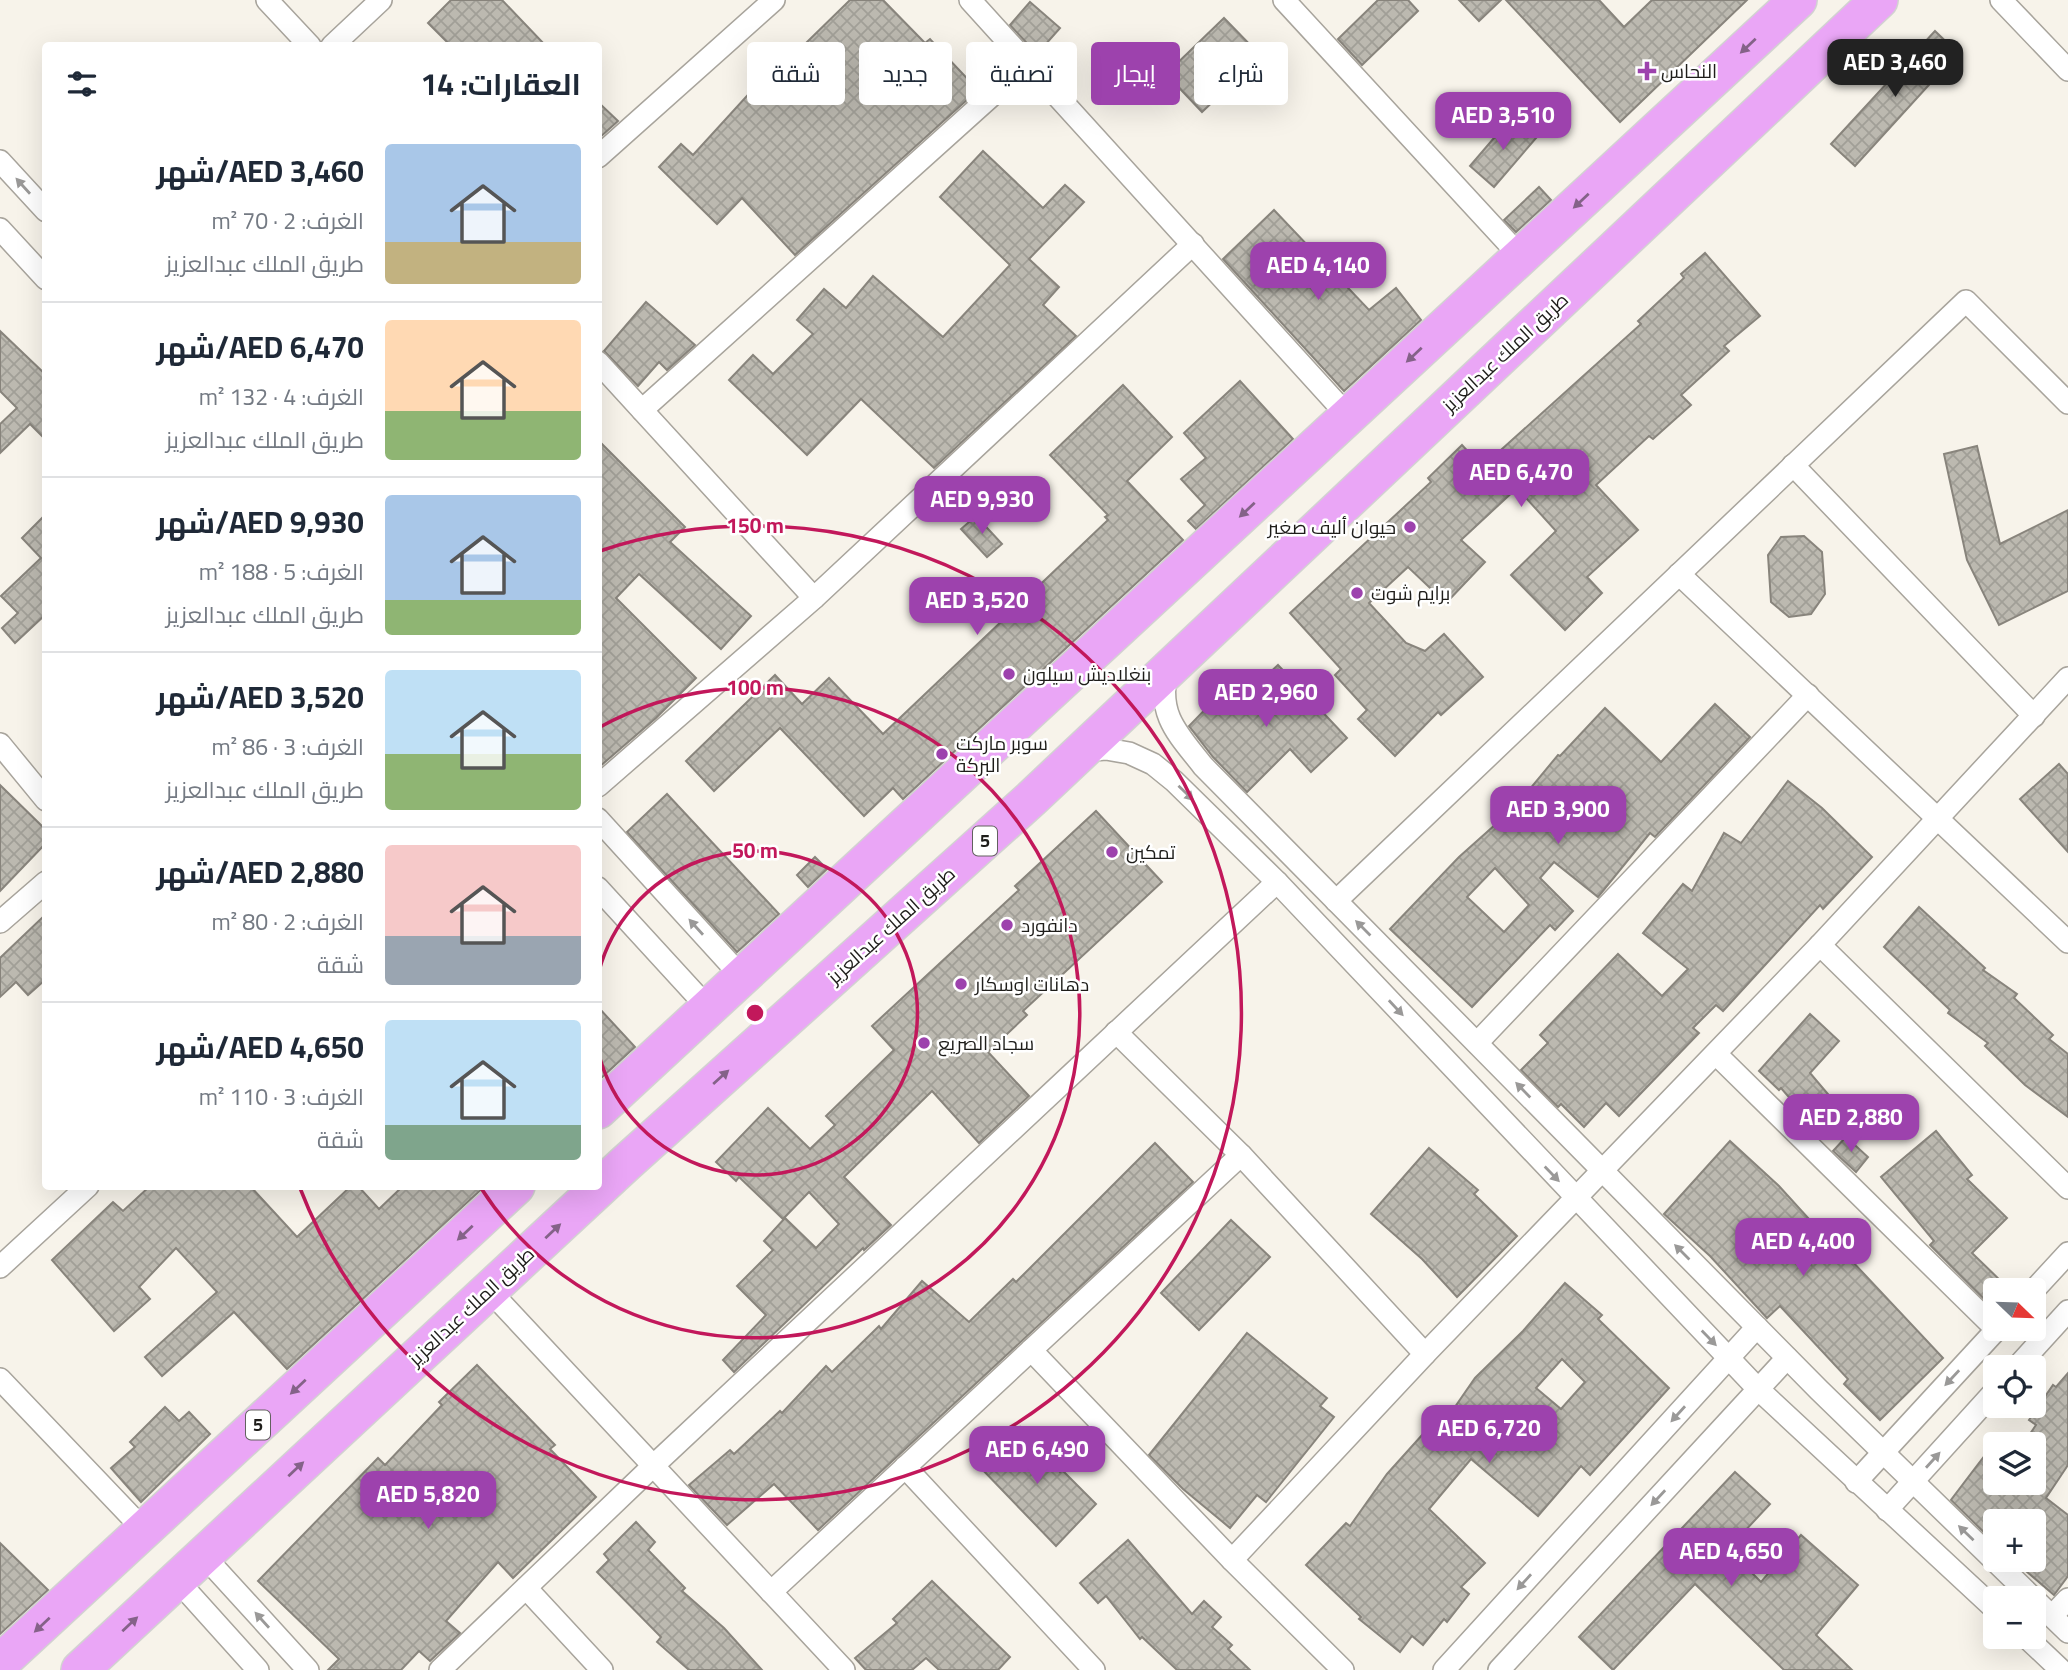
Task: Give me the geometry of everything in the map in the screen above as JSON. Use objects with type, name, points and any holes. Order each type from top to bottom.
[{"type":"highway","points":[[602,1106],[1798,0]]},
{"type":"highway","name":"طريق الملك عبدالعزيز","points":[[602,1187],[1167,672],[1879,0]]},
{"type":"highway","name":"5","points":[[0,1663],[512,1190]]},
{"type":"highway","name":"طريق الملك عبدالعزيز","points":[[80,1670],[599,1190]]},
{"type":"street","points":[[267,0],[306,42]]},
{"type":"street","points":[[336,42],[381,0]]},
{"type":"street","points":[[602,153],[774,0]]},
{"type":"street","points":[[970,0],[1009,42]]},
{"type":"street","points":[[1284,0],[1521,257]]},
{"type":"street","points":[[2001,0],[2068,70]]},
{"type":"street","points":[[642,410],[981,105]]},
{"type":"street","points":[[1066,105],[1348,416]]},
{"type":"street","points":[[0,161],[42,207]]},
{"type":"street","points":[[0,229],[42,275]]},
{"type":"street","points":[[602,783],[814,598],[1193,244]]},
{"type":"street","points":[[1336,901],[1966,301],[2068,403]]},
{"type":"street","points":[[602,366],[814,598]]},
{"type":"street","points":[[1793,466],[2034,716]]},
{"type":"street","points":[[1679,574],[2068,942]]},
{"type":"street","points":[[1167,672],[1163,688],[1166,715],[1190,749],[1602,1172],[1787,1358],[2021,1586]]},
{"type":"street","points":[[1233,1559],[1425,1354],[1820,946],[2068,678]]},
{"type":"street","points":[[1477,1043],[1808,695]]},
{"type":"street","points":[[0,744],[42,795]]},
{"type":"street","points":[[1082,751],[1106,749],[1129,752],[1163,772],[1277,882],[1758,1389],[1983,1598]]},
{"type":"street","points":[[1163,772],[1190,749]]},
{"type":"street","points":[[602,823],[742,977]]},
{"type":"street","points":[[440,1670],[653,1466],[1277,882]]},
{"type":"street","points":[[0,922],[42,885]]},
{"type":"street","points":[[602,892],[708,1008]]},
{"type":"street","points":[[1820,946],[2068,1188]]},
{"type":"street","points":[[1116,1032],[1241,1155],[1425,1354]]},
{"type":"street","points":[[1716,1054],[1983,1315]]},
{"type":"street","points":[[771,1592],[1241,1155]]},
{"type":"street","points":[[0,1267],[84,1190]]},
{"type":"street","points":[[2045,1278],[2068,1253]]},
{"type":"street","points":[[489,1290],[844,1670]]},
{"type":"street","points":[[2028,1355],[2068,1311]]},
{"type":"street","points":[[1444,1670],[1757,1327]]},
{"type":"street","points":[[1856,1482],[1986,1341]]},
{"type":"street","points":[[1031,1350],[1343,1670]]},
{"type":"street","points":[[1499,1670],[1787,1358]]},
{"type":"street","points":[[0,1379],[144,1530]]},
{"type":"street","points":[[1886,1510],[1983,1404]]},
{"type":"street","points":[[905,1467],[1094,1670]]},
{"type":"street","points":[[190,1567],[258,1670]]},
{"type":"street","points":[[190,1567],[308,1670]]},
{"type":"street","points":[[526,1588],[602,1670]]},
{"type":"street","points":[[2052,1616],[2068,1599]]},
{"type":"street","points":[[2046,1610],[2068,1632]]},
{"type":"street","points":[[2039,1649],[2061,1670]]},
{"type":"building","points":[[451,0],[502,0],[542,42],[447,42],[428,23]]},
{"type":"building","points":[[850,0],[883,0],[924,42],[859,42],[859,105],[952,105],[952,62],[966,77],[966,101],[795,255],[742,198],[717,224],[659,167],[681,144],[693,155],[747,96],[747,105],[845,105],[845,42],[807,42]]},
{"type":"building","points":[[1378,0],[1408,0],[1418,11],[1362,65],[1338,39]]},
{"type":"building","points":[[1459,0],[1501,0],[1479,21]]},
{"type":"building","points":[[1506,0],[1599,0],[1624,27],[1652,0],[1747,0],[1620,122]]},
{"type":"building","points":[[1030,2],[1060,28],[1048,42],[1026,42],[1010,25]]},
{"type":"building","points":[[1224,18],[1247,42],[1199,42]]},
{"type":"building","points":[[1935,31],[1958,53],[1855,166],[1831,144]]},
{"type":"building","points":[[1194,47],[1194,104],[1180,89],[1180,60]]},
{"type":"building","points":[[1195,105],[1209,105],[1202,112]]},
{"type":"building","points":[[602,106],[618,121],[602,135]]},
{"type":"building","points":[[1512,117],[1536,138],[1494,187],[1470,166]]},
{"type":"building","points":[[983,151],[1043,208],[1065,185],[1084,202],[1029,259],[1059,287],[1043,305],[1076,336],[934,468],[861,399],[807,455],[729,380],[753,355],[773,374],[813,334],[797,320],[824,289],[846,308],[873,276],[943,337],[1010,265],[940,197]]},
{"type":"building","points":[[1539,187],[1551,200],[1516,232],[1504,220]]},
{"type":"building","points":[[1274,210],[1369,310],[1396,288],[1421,320],[1344,391],[1223,259]]},
{"type":"building","points":[[1705,253],[1760,316],[1724,346],[1729,351],[1681,395],[1691,405],[1653,439],[1649,436],[1596,485],[1638,530],[1587,577],[1602,593],[1565,630],[1511,575],[1556,531],[1517,488],[1461,540],[1485,562],[1446,603],[1408,567],[1369,603],[1406,643],[1425,651],[1444,634],[1483,677],[1441,715],[1438,712],[1395,756],[1358,719],[1367,710],[1335,675],[1341,669],[1290,613],[1431,482],[1428,478],[1462,445],[1482,467],[1641,324],[1638,321],[1684,278],[1681,274]]},
{"type":"building","points":[[646,302],[695,345],[667,370],[659,362],[638,386],[604,351]]},
{"type":"building","points":[[0,331],[42,371],[42,436],[30,424],[0,453],[0,424],[17,408],[0,391]]},
{"type":"building","points":[[1240,381],[1293,439],[1196,529],[1188,521],[1205,505],[1181,479],[1206,458],[1184,433]]},
{"type":"building","points":[[1123,385],[1172,437],[1127,481],[1183,540],[903,799],[893,788],[864,816],[780,728],[714,791],[686,761],[775,675],[802,704],[829,678],[883,734],[1108,520],[1105,517],[1108,515],[1050,455]]},
{"type":"building","points":[[602,444],[685,527],[670,542],[751,616],[721,649],[639,574],[616,598],[696,678],[656,718],[602,765]]},
{"type":"building","points":[[1977,446],[2000,544],[2068,510],[2068,591],[1999,625],[1967,560],[1944,454]]},
{"type":"building","points":[[976,516],[1002,544],[987,557],[961,529]]},
{"type":"building","points":[[42,518],[42,618],[15,643],[2,628],[18,613],[1,596],[41,558],[22,538]]},
{"type":"building","points":[[1804,536],[1822,552],[1825,594],[1811,614],[1789,617],[1771,602],[1768,555],[1781,537]]},
{"type":"building","points":[[1278,665],[1347,738],[1311,772],[1290,749],[1247,792],[1213,757],[1189,726],[1224,690],[1237,703]]},
{"type":"building","points":[[1715,704],[1750,737],[1655,837],[1650,833],[1598,897],[1554,862],[1540,878],[1573,911],[1555,930],[1550,925],[1472,1007],[1390,929],[1459,857],[1515,807],[1558,755],[1560,756],[1605,708],[1661,762]],"holes":[[[1495,868],[1529,905],[1504,932],[1467,897]]]},
{"type":"building","points":[[2059,764],[2068,774],[2068,852],[2020,799]]},
{"type":"building","points":[[1788,781],[1822,808],[1872,857],[1823,909],[1820,905],[1723,1011],[1716,1005],[1693,1028],[1699,1033],[1619,1116],[1606,1103],[1584,1127],[1561,1104],[1558,1107],[1521,1070],[1548,1043],[1540,1035],[1618,954],[1662,996],[1688,969],[1643,933],[1683,884],[1692,891],[1724,833],[1741,843]]},
{"type":"building","points":[[0,785],[42,826],[42,847],[0,891]]},
{"type":"building","points":[[667,794],[779,914],[737,952],[627,832]]},
{"type":"building","points":[[1096,811],[1162,882],[1023,1011],[1027,1015],[988,1052],[1029,1096],[979,1143],[932,1091],[844,1177],[891,1225],[864,1250],[863,1248],[734,1372],[723,1360],[766,1315],[737,1286],[773,1250],[764,1241],[785,1218],[816,1248],[839,1224],[809,1192],[783,1219],[739,1177],[736,1181],[716,1162],[768,1108],[810,1149],[835,1125],[826,1116],[894,1050],[872,1026],[1019,890],[1015,886]]},
{"type":"building","points":[[815,857],[827,869],[808,887],[797,875]]},
{"type":"building","points":[[1919,907],[1985,968],[1983,970],[2017,994],[2014,998],[2053,1035],[2049,1039],[2068,1054],[2068,1117],[2025,1085],[1985,1046],[1988,1043],[1948,1013],[1950,1010],[1884,947]]},
{"type":"building","points":[[42,918],[42,983],[28,995],[16,982],[0,997],[0,958]]},
{"type":"building","points":[[602,1011],[635,1047],[602,1077]]},
{"type":"building","points":[[1810,1014],[1839,1041],[1810,1073],[1838,1106],[1814,1126],[1781,1088],[1779,1090],[1759,1071]]},
{"type":"building","points":[[1936,1131],[1972,1175],[1967,1179],[2007,1218],[1972,1253],[1998,1278],[1983,1278],[1983,1298],[1930,1245],[1934,1241],[1881,1177]]},
{"type":"building","points":[[1846,1137],[1868,1157],[1856,1172],[1833,1151]]},
{"type":"building","points":[[1730,1141],[1779,1186],[1848,1262],[1851,1260],[1943,1358],[1880,1420],[1844,1384],[1848,1379],[1780,1306],[1767,1318],[1710,1256],[1664,1214]]},
{"type":"building","points":[[1155,1143],[1193,1182],[818,1530],[774,1484],[727,1525],[689,1485],[730,1450],[734,1454],[780,1411],[782,1413],[826,1366],[832,1372],[879,1326],[881,1329],[922,1281],[969,1322],[1013,1279],[1016,1282]]},
{"type":"building","points":[[1429,1148],[1478,1190],[1474,1194],[1517,1236],[1457,1297],[1422,1259],[1371,1214]]},
{"type":"building","points":[[146,1190],[254,1190],[297,1237],[347,1190],[362,1190],[379,1209],[399,1190],[481,1190],[287,1369],[234,1312],[162,1376],[145,1357],[217,1292],[176,1248],[139,1287],[150,1299],[114,1331],[52,1260],[113,1202],[123,1211]]},
{"type":"building","points":[[1231,1220],[1270,1257],[1199,1330],[1161,1293]]},
{"type":"building","points":[[1565,1283],[1602,1315],[1598,1319],[1669,1388],[1590,1475],[1581,1466],[1538,1516],[1471,1459],[1429,1509],[1485,1563],[1461,1587],[1469,1594],[1447,1622],[1444,1619],[1423,1645],[1412,1636],[1400,1652],[1359,1619],[1361,1617],[1306,1565],[1346,1523],[1350,1526],[1387,1474],[1432,1424],[1439,1430],[1475,1378],[1523,1331]],"holes":[[[1562,1359],[1585,1382],[1561,1409],[1536,1388]]]},
{"type":"building","points":[[1247,1333],[1327,1398],[1320,1406],[1334,1417],[1266,1502],[1257,1495],[1230,1528],[1183,1489],[1149,1455]]},
{"type":"building","points":[[477,1365],[555,1445],[550,1449],[596,1497],[513,1578],[498,1562],[446,1621],[460,1633],[430,1661],[419,1651],[401,1670],[328,1670],[339,1659],[258,1581],[378,1458],[385,1465],[442,1405],[439,1402]]},
{"type":"building","points":[[2068,1373],[2068,1465],[2046,1498],[2068,1515],[2068,1576],[2054,1595],[2027,1572],[2046,1572],[2046,1509],[1983,1509],[1983,1531],[1951,1500],[1983,1458],[1983,1495],[2046,1495],[2046,1432],[2031,1432],[2036,1425],[2029,1420],[2046,1418],[2046,1395],[2053,1385],[2056,1387]]},
{"type":"building","points":[[165,1407],[179,1421],[189,1412],[210,1434],[141,1502],[111,1468],[135,1447],[130,1442]]},
{"type":"building","points":[[1020,1427],[1060,1472],[1062,1470],[1096,1504],[1056,1546],[978,1465]]},
{"type":"building","points":[[1735,1472],[1770,1504],[1728,1549],[1761,1582],[1801,1535],[1858,1585],[1816,1635],[1852,1670],[1784,1670],[1695,1584],[1613,1670],[1579,1637]]},
{"type":"building","points":[[636,1522],[655,1542],[648,1550],[685,1588],[682,1591],[724,1628],[762,1670],[689,1670],[657,1642],[661,1637],[597,1572],[609,1560],[604,1554]]},
{"type":"building","points":[[1128,1540],[1192,1614],[1204,1601],[1221,1617],[1212,1627],[1232,1645],[1228,1649],[1250,1670],[1177,1670],[1142,1637],[1140,1639],[1106,1596],[1098,1603],[1080,1583]]},
{"type":"building","points":[[0,1543],[48,1590],[0,1634]]},
{"type":"building","points":[[932,1581],[1010,1657],[998,1670],[939,1670],[926,1658],[912,1670],[866,1670],[855,1658],[897,1623],[893,1619]]},
{"type":"place","name":"النحاس","points":[[1647,71]]},
{"type":"place","name":"حيوان أليف صغير","points":[[1410,527]]},
{"type":"place","name":"برايم شوت","points":[[1357,593]]},
{"type":"place","name":"بنغلاديش سيلون","points":[[1009,674]]},
{"type":"place","name":"سوبر ماركت البركة","points":[[942,754]]},
{"type":"place","name":"تمكين","points":[[1112,852]]},
{"type":"place","name":"دانفورد","points":[[1007,925]]},
{"type":"place","name":"دهانات اوسكار","points":[[961,984]]},
{"type":"place","name":"سجاد الصريع","points":[[924,1043]]}]
